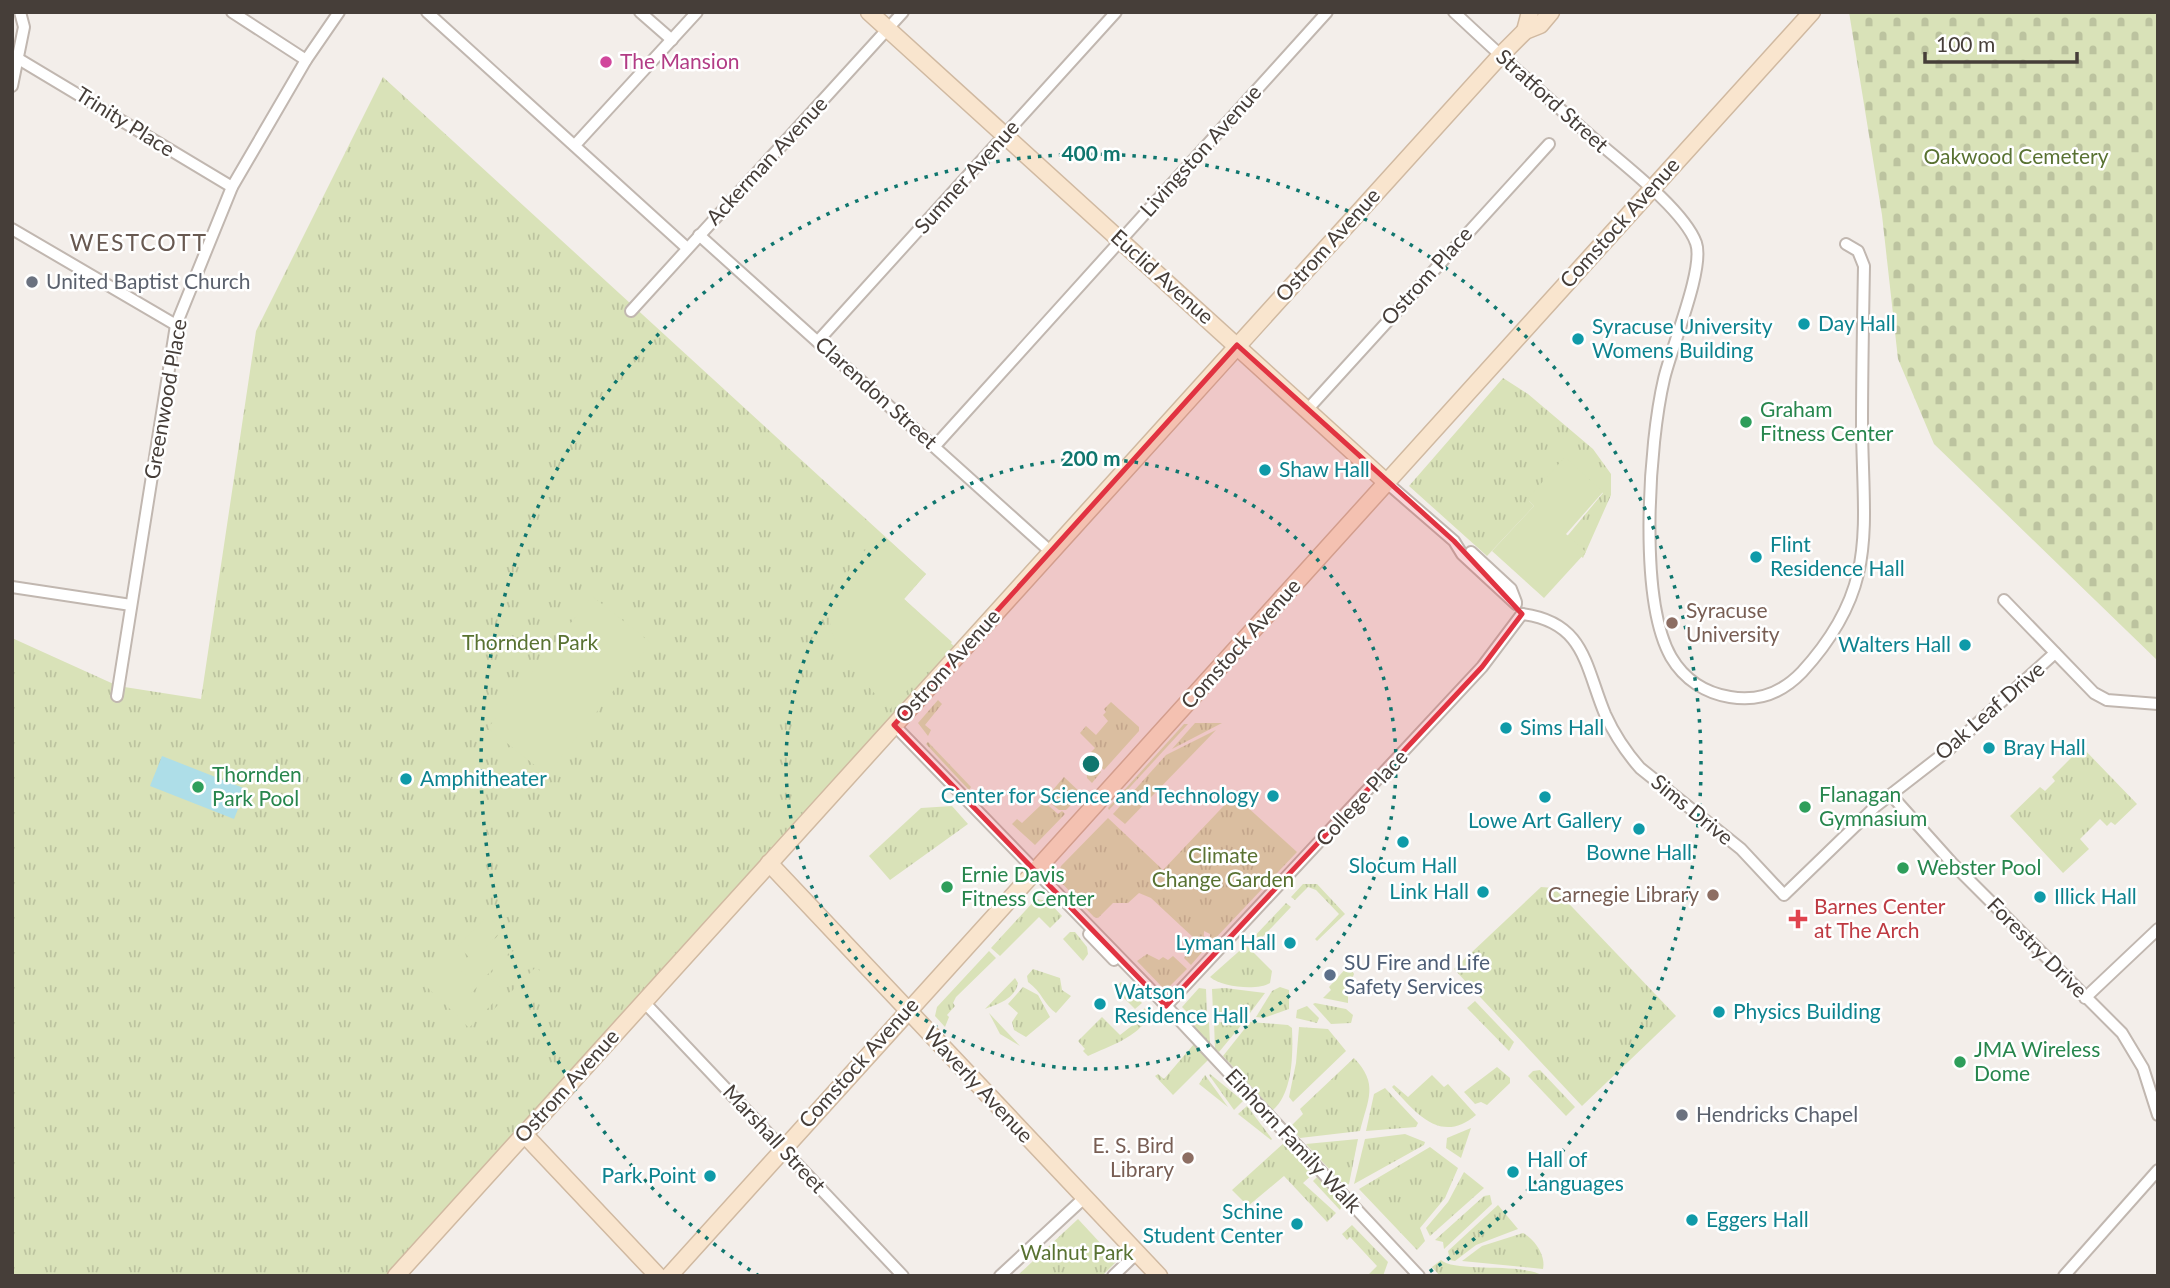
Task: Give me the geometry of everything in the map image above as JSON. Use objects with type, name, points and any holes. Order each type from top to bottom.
[{"type":"street","points":[[12,86],[24,27],[20,12]]},
{"type":"street","points":[[232,12],[306,60]]},
{"type":"street","name":"Greenwood Place","points":[[117,696],[176,325],[232,187],[306,60],[339,12]]},
{"type":"street","points":[[427,12],[687,248]]},
{"type":"street","points":[[640,12],[671,40]]},
{"type":"street","points":[[575,145],[697,12]]},
{"type":"street","name":"Euclid Avenue","points":[[869,12],[1454,541],[1462,554],[1519,609]]},
{"type":"street","name":"Ackerman Avenue","points":[[631,311],[903,12]]},
{"type":"street","name":"Sumner Avenue","points":[[818,341],[1116,12]]},
{"type":"street","name":"Livingston Avenue","points":[[935,446],[1327,12]]},
{"type":"street","name":"Stratford Street","points":[[1454,12],[1651,190],[1681,219],[1698,247],[1698,263],[1676,332],[1655,422],[1652,458],[1654,593],[1661,632],[1672,657],[1688,678],[1719,696],[1757,698],[1779,691],[1793,681],[1832,635],[1859,572],[1865,546],[1866,521],[1862,432],[1864,266],[1858,251],[1846,244]]},
{"type":"street","points":[[1525,31],[1530,12]]},
{"type":"street","name":"Ostrom Avenue","points":[[396,1276],[1500,55],[1525,31],[1540,25],[1551,12]]},
{"type":"street","name":"Comstock Avenue","points":[[669,1276],[907,1009],[1812,12]]},
{"type":"street","name":"Trinity Place","points":[[17,58],[232,187]]},
{"type":"street","name":"Ostrom Place","points":[[1307,410],[1549,144]]},
{"type":"street","points":[[12,229],[176,325]]},
{"type":"street","name":"Clarendon Street","points":[[699,235],[1051,552]]},
{"type":"street","points":[[12,587],[131,606]]},
{"type":"street","points":[[2004,600],[2094,693],[2107,700],[2158,704]]},
{"type":"street","name":"Sims Drive","points":[[1519,609],[1546,619],[1569,634],[1580,646],[1605,714],[1628,754],[1640,768],[1741,849],[1784,895],[1876,806],[1892,796]]},
{"type":"street","name":"College Place","points":[[1166,1006],[1474,676],[1519,609]]},
{"type":"street","name":"Oak Leaf Drive","points":[[1892,796],[1904,782],[1947,751],[2055,653]]},
{"type":"street","name":"Einhorn Family Walk","points":[[894,725],[1166,1006],[1419,1276]]},
{"type":"street","name":"Forestry Drive","points":[[1892,796],[1952,863],[2122,1033],[2135,1051],[2157,1110]]},
{"type":"street","name":"Waverly Avenue","points":[[769,863],[1159,1276]]},
{"type":"street","points":[[2085,998],[2158,929]]},
{"type":"street","name":"Marshall Street","points":[[645,1002],[903,1276]]},
{"type":"street","points":[[524,1134],[658,1276]]},
{"type":"street","points":[[2064,1276],[2156,1178]]},
{"type":"street","points":[[1000,1276],[1084,1198]]},
{"type":"street","points":[[1113,1276],[1137,1253]]},
{"type":"highlighted area","points":[[1237,345],[1454,541],[1522,614],[1482,667],[1166,1006],[894,725]]},
{"type":"green space","name":"Oakwood Cemetery","points":[[1849,12],[2158,12],[2158,661],[1934,444],[1898,359],[1882,215]]},
{"type":"green space","name":"Thornden Park","points":[[383,77],[926,574],[904,599],[956,648],[388,1276],[12,1276],[12,638],[118,686],[201,699],[256,331]]},
{"type":"green space","points":[[1503,378],[1528,394],[1593,449],[1611,474],[1611,495],[1583,558],[1564,540],[1603,493],[1566,460],[1529,501],[1534,506],[1487,556],[1409,486]]},
{"type":"green space","points":[[1565,457],[1603,492],[1566,534],[1586,552],[1544,598],[1492,551],[1534,506],[1527,499]]},
{"type":"green space","points":[[875,537],[885,545],[889,541],[926,574],[904,599],[952,642],[890,709],[852,668],[834,637],[830,620],[831,602],[839,584]]},
{"type":"green space","points":[[592,596],[651,643],[547,775],[488,728]]},
{"type":"green space","points":[[938,700],[942,704],[925,725],[931,730],[928,736],[918,723]]},
{"type":"green space","points":[[1111,702],[1139,727],[1139,731],[1104,770],[1088,755],[1095,748],[1080,733],[1086,726],[1096,735],[1108,721],[1103,715],[1106,712],[1104,709]]},
{"type":"green space","points":[[1195,723],[1222,723],[1172,749]]},
{"type":"green space","points":[[1184,724],[1188,724],[1109,810],[1108,808]]},
{"type":"green space","points":[[1216,730],[1125,824],[1113,814],[1166,755]]},
{"type":"green space","points":[[928,742],[971,787],[969,790],[926,744]]},
{"type":"green space","points":[[2082,747],[2137,804],[2115,825],[2111,822],[2107,826],[2100,819],[2080,839],[2089,849],[2063,873],[2010,816],[2040,787],[2045,791],[2055,781],[2052,777]]},
{"type":"green space","points":[[1086,758],[1101,772],[1092,783],[1087,778]]},
{"type":"green space","points":[[1064,777],[1082,794],[1066,810],[1059,810],[1045,799]]},
{"type":"green space","name":"Climate Change Garden","points":[[1234,795],[1297,852],[1210,944],[1210,934],[1204,931],[1203,951],[1191,965],[1184,958],[1196,940],[1151,898],[1139,893],[1128,903],[1113,903],[1098,918],[1057,878],[1061,866],[1108,818],[1163,870]]},
{"type":"green space","points":[[1041,799],[1058,814],[1062,811],[1065,814],[1035,845],[1012,824],[1017,819],[1022,823],[1041,805],[1038,802]]},
{"type":"green space","points":[[952,806],[968,824],[890,880],[869,856],[921,808]]},
{"type":"green space","points":[[1303,884],[1317,884],[1345,914],[1317,941],[1315,939],[1339,914],[1316,890],[1308,887],[1295,900],[1291,897]]},
{"type":"green space","points":[[1541,887],[1554,888],[1676,1016],[1582,1106],[1454,969]]},
{"type":"green space","points":[[1036,899],[1048,901],[1062,916],[1050,928],[1039,917],[1000,956],[991,948]]},
{"type":"green space","points":[[1286,903],[1291,907],[1255,945],[1251,940]]},
{"type":"green space","points":[[487,916],[502,930],[486,947],[503,931],[517,945],[487,975],[458,946]]},
{"type":"green space","points":[[1070,932],[1075,932],[1087,947],[1088,954],[1083,961],[1063,939]]},
{"type":"green space","points":[[1246,945],[1272,971],[1270,983],[1257,987],[1239,987],[1210,977]]},
{"type":"green space","points":[[518,946],[532,960],[503,990],[488,976]]},
{"type":"green space","points":[[989,951],[996,958],[956,997],[953,1003],[955,1006],[947,1015],[949,1017],[945,1027],[935,1016],[937,1007]]},
{"type":"green space","points":[[1147,954],[1159,960],[1163,957],[1168,960],[1173,956],[1187,969],[1164,989],[1137,961]]},
{"type":"green space","points":[[450,959],[462,971],[437,997],[425,985]]},
{"type":"green space","points":[[1349,965],[1354,974],[1348,989],[1348,1003],[1323,998],[1331,990],[1329,987]]},
{"type":"green space","points":[[536,967],[548,979],[522,1005],[510,993]]},
{"type":"green space","points":[[1033,969],[1060,978],[1062,990],[1071,996],[1056,1013],[1028,982],[1027,976]]},
{"type":"green space","points":[[466,974],[478,986],[453,1012],[441,1000]]},
{"type":"green space","points":[[1015,978],[1018,983],[1013,993],[1005,1000],[985,1009]]},
{"type":"green space","points":[[1121,982],[1142,1003],[1135,1009],[1115,989]]},
{"type":"green space","points":[[1023,987],[1038,995],[1050,1017],[1026,1037],[1014,1030],[1012,1022],[1018,1013],[1008,1004]]},
{"type":"green space","points":[[1280,987],[1289,990],[1289,1009],[1264,1018],[1256,1017],[1272,991]]},
{"type":"green space","points":[[1199,988],[1206,989],[1207,1015],[1190,1015],[1182,1007]]},
{"type":"green space","points":[[1212,989],[1265,993],[1247,1017],[1217,1016],[1213,1012]]},
{"type":"green space","points":[[482,990],[494,1002],[469,1028],[457,1016]]},
{"type":"green space","points":[[1475,1001],[1514,1042],[1509,1051],[1467,1008]]},
{"type":"green space","points":[[1313,1004],[1346,1009],[1353,1015],[1351,1023],[1331,1024]]},
{"type":"green space","points":[[498,1005],[510,1017],[485,1043],[473,1031]]},
{"type":"green space","points":[[1307,1006],[1319,1018],[1317,1023],[1296,1018],[1297,1010]]},
{"type":"green space","points":[[1145,1008],[1150,1014],[1132,1035],[1088,1056],[1083,1051],[1085,1049],[1078,1041],[1102,1017],[1120,1035],[1138,1021],[1139,1014]]},
{"type":"green space","points":[[989,1013],[1020,1046],[1000,1034]]},
{"type":"green space","points":[[1189,1021],[1209,1022],[1210,1044]]},
{"type":"green space","points":[[1214,1022],[1243,1023],[1219,1052],[1215,1049]]},
{"type":"green space","points":[[1250,1022],[1288,1025],[1292,1028],[1292,1061],[1288,1083],[1280,1102],[1273,1110],[1223,1056]]},
{"type":"green space","points":[[1299,1027],[1328,1029],[1346,1051],[1293,1102],[1289,1097],[1296,1063]]},
{"type":"green space","points":[[1194,1044],[1208,1060],[1173,1095],[1155,1076],[1158,1074],[1164,1079]]},
{"type":"green space","points":[[1354,1058],[1362,1067],[1369,1084],[1368,1101],[1360,1131],[1300,1138],[1290,1127],[1303,1114],[1300,1109]]},
{"type":"green space","points":[[1497,1067],[1510,1078],[1510,1083],[1487,1105],[1481,1102],[1475,1104],[1464,1092]]},
{"type":"green space","points":[[1540,1070],[1575,1107],[1566,1116],[1528,1076],[1533,1071]]},
{"type":"green space","points":[[1205,1075],[1228,1107],[1199,1084]]},
{"type":"green space","points":[[1209,1075],[1243,1101],[1234,1110]]},
{"type":"green space","points":[[1432,1075],[1444,1087],[1448,1084],[1476,1115],[1451,1127],[1440,1126],[1410,1107],[1392,1087],[1394,1085],[1408,1097]]},
{"type":"green space","points":[[1385,1088],[1418,1123],[1416,1127],[1366,1131],[1374,1094]]},
{"type":"green space","points":[[1247,1106],[1272,1139],[1271,1140],[1238,1114]]},
{"type":"green space","points":[[1471,1128],[1461,1158],[1446,1148],[1447,1138]]},
{"type":"green space","points":[[1405,1134],[1425,1142],[1424,1145],[1354,1184],[1365,1139]]},
{"type":"green space","points":[[1358,1139],[1349,1184],[1345,1186],[1306,1144]]},
{"type":"green space","points":[[1285,1142],[1314,1173],[1303,1183],[1336,1213],[1327,1222],[1284,1176],[1248,1206],[1232,1190]]},
{"type":"green space","points":[[1430,1147],[1458,1168],[1445,1198],[1420,1228],[1425,1241],[1417,1250],[1359,1189]]},
{"type":"green space","points":[[1464,1172],[1484,1188],[1430,1236],[1426,1228],[1448,1202]]},
{"type":"green space","points":[[1317,1177],[1343,1203],[1340,1210],[1313,1181]]},
{"type":"green space","points":[[1490,1195],[1492,1204],[1444,1249],[1443,1242],[1435,1240],[1484,1196]]},
{"type":"green space","points":[[1498,1205],[1518,1229],[1476,1245],[1455,1261],[1450,1260],[1448,1251]]},
{"type":"green space","name":"Walnut Park","points":[[1078,1219],[1117,1261],[1102,1276],[1017,1276]]},
{"type":"green space","points":[[1352,1225],[1388,1262],[1383,1276],[1367,1276],[1377,1266],[1350,1237],[1347,1240],[1342,1234]]},
{"type":"green space","points":[[1523,1233],[1538,1248],[1543,1258],[1543,1269],[1462,1261],[1482,1246]]},
{"type":"green space","points":[[1441,1260],[1460,1266],[1520,1269],[1543,1276],[1440,1276],[1432,1267]]},
{"type":"water","name":"Thornden Park Pool","points":[[162,756],[246,789],[234,819],[150,786]]},
{"type":"place","name":"The Mansion","points":[[606,62]]},
{"type":"place","name":"United Baptist Church","points":[[32,282]]},
{"type":"place","name":"Day Hall","points":[[1804,324]]},
{"type":"place","name":"Syracuse University Womens Building","points":[[1578,339]]},
{"type":"place","name":"Graham Fitness Center","points":[[1746,422]]},
{"type":"place","name":"Shaw Hall","points":[[1265,470]]},
{"type":"place","name":"Flint Residence Hall","points":[[1756,557]]},
{"type":"place","name":"Syracuse University","points":[[1672,623]]},
{"type":"place","name":"Walters Hall","points":[[1965,645]]},
{"type":"place","name":"Sims Hall","points":[[1506,728]]},
{"type":"place","name":"Bray Hall","points":[[1989,748]]},
{"type":"place","name":"Amphitheater","points":[[406,779]]},
{"type":"place","name":"Thornden Park Pool","points":[[198,787]]},
{"type":"place","name":"Center for Science and Technology","points":[[1273,796]]},
{"type":"place","name":"Lowe Art Gallery","points":[[1545,797]]},
{"type":"place","name":"Flanagan Gymnasium","points":[[1805,807]]},
{"type":"place","name":"Bowne Hall","points":[[1639,829]]},
{"type":"place","name":"Slocum Hall","points":[[1403,842]]},
{"type":"place","name":"Webster Pool","points":[[1903,868]]},
{"type":"place","name":"Ernie Davis Fitness Center","points":[[947,887]]},
{"type":"place","name":"Link Hall","points":[[1483,892]]},
{"type":"place","name":"Carnegie Library","points":[[1713,895]]},
{"type":"place","name":"Illick Hall","points":[[2040,897]]},
{"type":"place","name":"Barnes Center at The Arch","points":[[1798,919]]},
{"type":"place","name":"Lyman Hall","points":[[1290,943]]},
{"type":"place","name":"SU Fire and Life Safety Services","points":[[1330,975]]},
{"type":"place","name":"Watson Residence Hall","points":[[1100,1004]]},
{"type":"place","name":"Physics Building","points":[[1719,1012]]},
{"type":"place","name":"JMA Wireless Dome","points":[[1960,1062]]},
{"type":"place","name":"Hendricks Chapel","points":[[1682,1115]]},
{"type":"place","name":"E. S. Bird Library","points":[[1188,1158]]},
{"type":"place","name":"Hall of Languages","points":[[1513,1172]]},
{"type":"place","name":"Park Point","points":[[710,1176]]},
{"type":"place","name":"Eggers Hall","points":[[1692,1220]]},
{"type":"place","name":"Schine Student Center","points":[[1297,1224]]},
{"type":"district","name":"WESTCOTT","points":[[139,243]]}]
